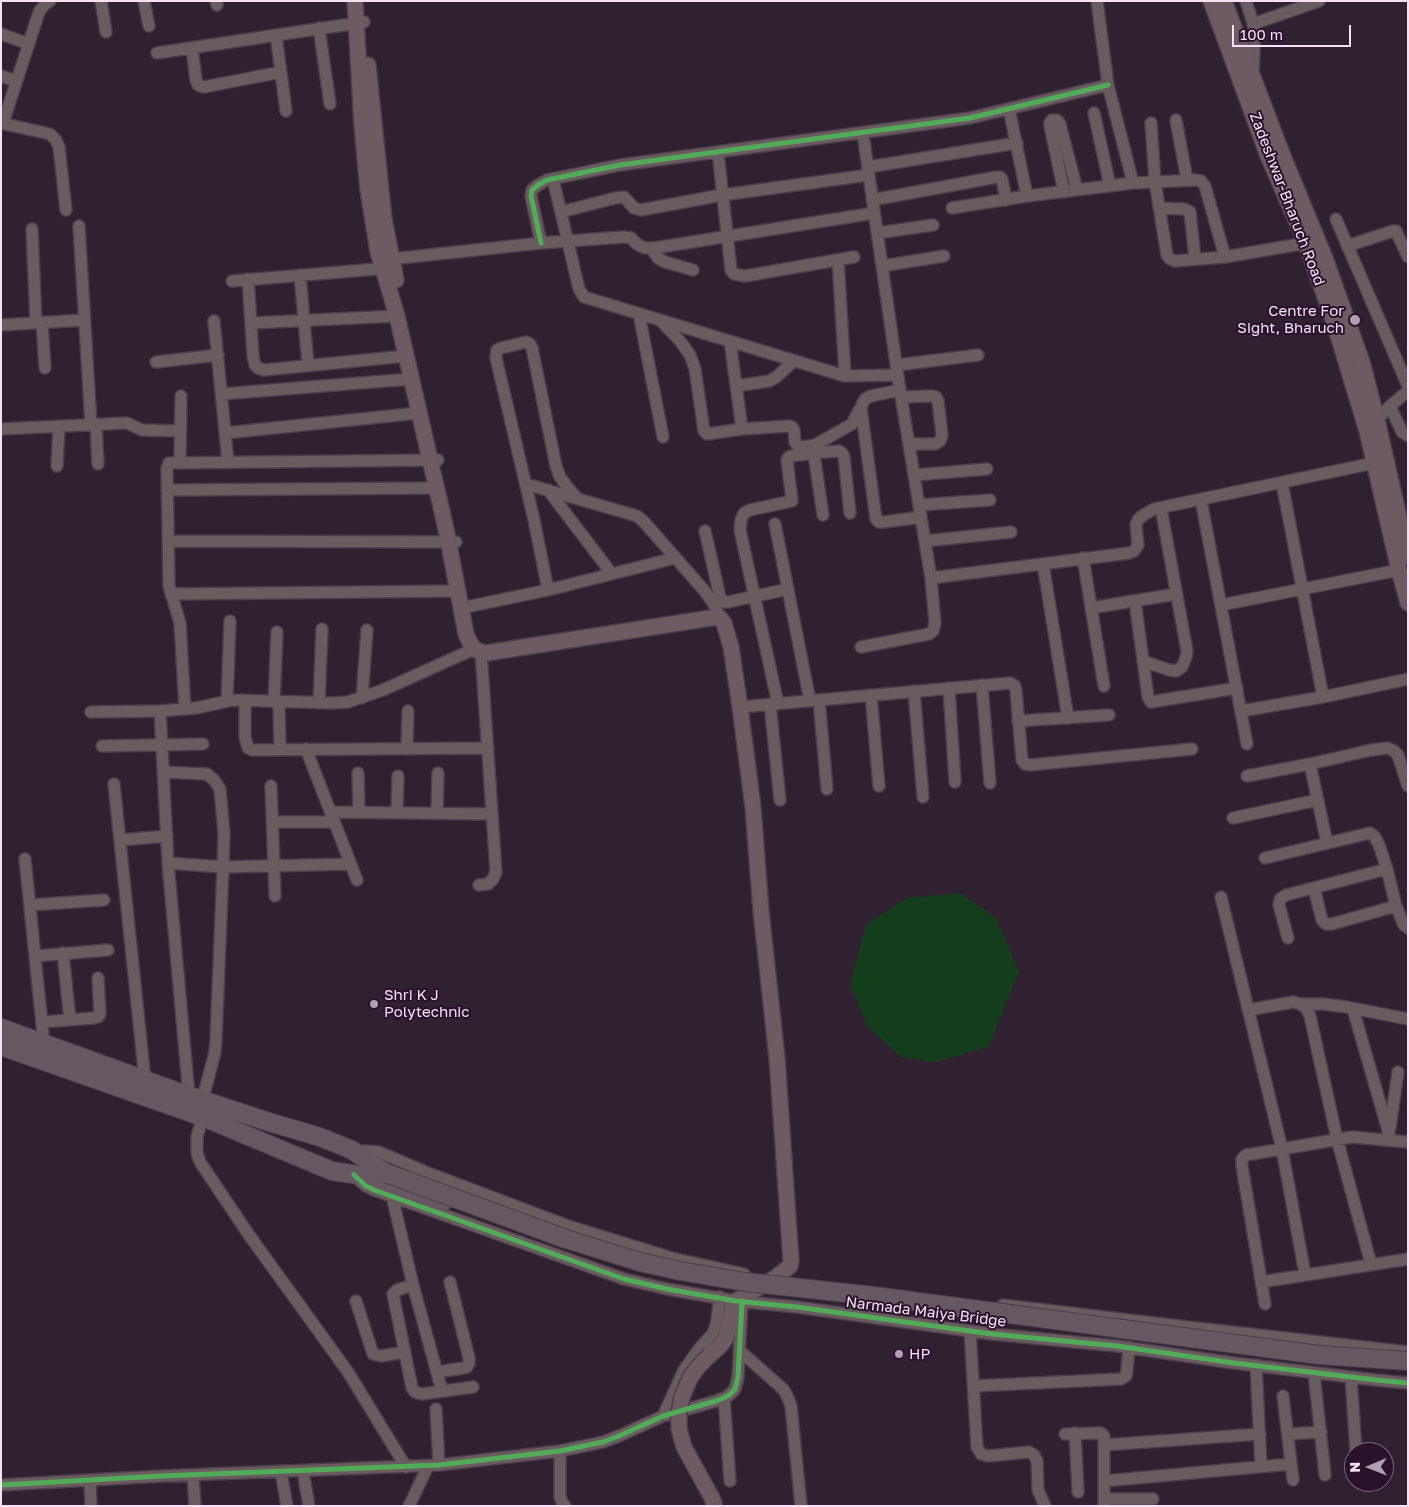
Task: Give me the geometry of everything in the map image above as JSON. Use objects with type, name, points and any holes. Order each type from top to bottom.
[{"type":"highway","points":[[1,1028],[40,1051],[198,1107],[269,1122],[320,1137],[357,1152],[386,1184]]},
{"type":"highway","points":[[1,1046],[40,1051],[145,1080],[332,1171],[386,1184],[640,1262],[680,1271],[745,1282],[874,1296],[1319,1355],[1408,1361]]},
{"type":"highway","name":"Narmada Maiya Bridge","points":[[386,1184],[455,1206],[559,1245],[672,1277],[950,1316],[1073,1330],[1301,1363],[1408,1372]]},
{"type":"main road","points":[[355,1],[360,22]]},
{"type":"main road","points":[[363,1],[360,22],[362,126],[368,190],[378,252],[389,265],[427,405],[436,488],[452,542],[462,566],[466,607],[466,634]]},
{"type":"main road","name":"Zadeshwar-Bharuch Road","points":[[1211,1],[1268,156],[1306,243],[1334,322],[1367,431],[1398,570],[1408,603]]},
{"type":"main road","name":"Zadeshwar-Bharuch Road","points":[[1224,1],[1340,300],[1362,362],[1408,556]]},
{"type":"main road","points":[[389,265],[396,316],[419,413],[434,460],[452,542],[457,591],[466,634],[477,651],[486,653],[716,618],[724,624],[731,648],[753,807],[761,911],[777,1058],[791,1261],[790,1266],[739,1301],[732,1309],[726,1338],[698,1366],[690,1378],[682,1397],[679,1412],[679,1429],[684,1447],[715,1506]]},
{"type":"main road","points":[[716,618],[734,708],[746,808],[770,1058],[777,1276]]},
{"type":"street","points":[[50,1],[39,12],[4,120],[1,122],[50,134],[56,140],[60,147],[66,210]]},
{"type":"street","points":[[101,1],[106,32]]},
{"type":"street","points":[[144,1],[148,26]]},
{"type":"street","points":[[1097,1],[1108,85],[1133,183]]},
{"type":"street","points":[[1246,1],[1255,30],[1253,76]]},
{"type":"street","points":[[1253,24],[1320,1]]},
{"type":"street","points":[[157,53],[360,22]]},
{"type":"street","points":[[319,28],[330,104]]},
{"type":"street","points":[[1,34],[29,44]]},
{"type":"street","points":[[276,35],[286,111]]},
{"type":"street","points":[[192,48],[198,85],[204,86],[281,72]]},
{"type":"street","points":[[1,76],[16,81]]},
{"type":"street","points":[[541,243],[531,196],[532,190],[547,180],[620,165],[863,134],[970,118],[1108,85]]},
{"type":"street","points":[[1010,109],[1027,196]]},
{"type":"street","points":[[1094,113],[1110,186]]},
{"type":"street","points":[[1064,192],[1050,126],[1052,120],[1058,121],[1060,124],[1077,190]]},
{"type":"street","points":[[1176,120],[1187,180]]},
{"type":"street","points":[[1151,123],[1155,182],[1167,255],[1170,258],[1175,261],[1226,257],[1306,243]]},
{"type":"street","points":[[861,647],[929,634],[933,631],[935,623],[931,578],[897,370],[863,134]]},
{"type":"street","points":[[561,212],[624,197],[634,208],[641,210],[1017,143]]},
{"type":"street","points":[[718,152],[731,270],[734,274],[745,276],[854,257]]},
{"type":"street","points":[[872,200],[997,177],[1000,177],[1002,180],[1006,200]]},
{"type":"street","points":[[553,179],[579,289],[584,297],[845,376],[897,370],[978,355]]},
{"type":"street","points":[[952,208],[1027,196],[1133,183],[1201,181],[1205,186],[1226,257]]},
{"type":"street","points":[[1159,208],[1184,209],[1190,212],[1195,260]]},
{"type":"street","points":[[232,281],[300,276],[541,243],[623,237],[631,238],[645,248],[651,248],[874,213]]},
{"type":"street","points":[[1336,219],[1408,386]]},
{"type":"street","points":[[877,233],[933,225]]},
{"type":"street","points":[[78,226],[84,320],[98,464]]},
{"type":"street","points":[[32,229],[39,323],[45,368]]},
{"type":"street","points":[[1347,246],[1396,231],[1408,257]]},
{"type":"street","points":[[651,248],[658,258],[665,262],[693,270]]},
{"type":"street","points":[[882,266],[944,256]]},
{"type":"street","points":[[838,260],[845,376]]},
{"type":"street","points":[[300,276],[308,366]]},
{"type":"street","points":[[248,279],[253,356],[258,368],[264,370],[406,356]]},
{"type":"street","points":[[639,314],[663,437]]},
{"type":"street","points":[[251,323],[396,316]]},
{"type":"street","points":[[1,325],[84,320]]},
{"type":"street","points":[[214,320],[228,462]]},
{"type":"street","points":[[661,320],[690,355],[695,369],[704,431],[707,434],[712,434],[742,429],[789,426],[794,430],[797,445],[842,453],[850,513]]},
{"type":"street","points":[[548,590],[496,354],[497,350],[526,342],[530,344],[556,466],[564,482],[576,498]]},
{"type":"street","points":[[730,342],[742,429]]},
{"type":"street","points":[[156,362],[218,356]]},
{"type":"street","points":[[736,386],[775,378],[794,360]]},
{"type":"street","points":[[221,394],[411,379]]},
{"type":"street","points":[[1367,431],[1390,406],[1408,391]]},
{"type":"street","points":[[780,800],[774,704],[740,530],[741,520],[744,513],[750,510],[792,501],[788,457],[814,449],[852,424],[865,399],[871,396],[901,393],[936,398],[942,435],[940,441],[935,444],[909,444]]},
{"type":"street","points":[[180,462],[181,396]]},
{"type":"street","points":[[861,406],[876,519],[879,522],[884,522],[921,518]]},
{"type":"street","points":[[1390,406],[1402,432],[1408,436]]},
{"type":"street","points":[[225,433],[419,413]]},
{"type":"street","points":[[1,429],[127,423],[142,430],[180,431]]},
{"type":"street","points":[[57,466],[59,426]]},
{"type":"street","points":[[814,449],[823,515]]},
{"type":"street","points":[[185,709],[180,623],[169,586],[167,466],[171,462],[434,460]]},
{"type":"street","points":[[931,578],[1134,551],[1138,545],[1136,525],[1138,520],[1148,512],[1374,463]]},
{"type":"street","points":[[914,474],[987,469]]},
{"type":"street","points":[[1282,482],[1323,697]]},
{"type":"street","points":[[526,484],[637,516],[703,589],[714,604],[716,618]]},
{"type":"street","points":[[167,490],[436,488]]},
{"type":"street","points":[[548,490],[612,574]]},
{"type":"street","points":[[919,505],[990,500]]},
{"type":"street","points":[[1201,500],[1247,744]]},
{"type":"street","points":[[1143,661],[1176,671],[1182,667],[1187,652],[1161,508]]},
{"type":"street","points":[[775,524],[788,589],[815,700],[827,789]]},
{"type":"street","points":[[705,531],[720,597],[724,602],[788,589]]},
{"type":"street","points":[[925,541],[1011,532]]},
{"type":"street","points":[[168,541],[452,542]]},
{"type":"street","points":[[466,607],[548,590],[675,558]]},
{"type":"street","points":[[1083,558],[1104,686]]},
{"type":"street","points":[[1043,564],[1068,718]]},
{"type":"street","points":[[1221,605],[1398,570]]},
{"type":"street","points":[[171,594],[457,591]]},
{"type":"street","points":[[1091,608],[1176,594]]},
{"type":"street","points":[[1135,601],[1148,698],[1152,702],[1237,688]]},
{"type":"street","points":[[227,701],[230,621]]},
{"type":"street","points":[[319,703],[322,629]]},
{"type":"street","points":[[362,698],[367,630]]},
{"type":"street","points":[[277,632],[277,702],[280,749]]},
{"type":"street","points":[[91,712],[185,709],[227,701],[348,702],[477,651],[488,748],[496,872],[488,884],[479,885]]},
{"type":"street","points":[[1241,711],[1323,697],[1408,679]]},
{"type":"street","points":[[740,707],[1010,683],[1015,686],[1022,760],[1025,764],[1192,749]]},
{"type":"street","points":[[982,686],[990,783]]},
{"type":"street","points":[[949,688],[955,782]]},
{"type":"street","points":[[914,691],[923,797]]},
{"type":"street","points":[[871,695],[879,786]]},
{"type":"street","points":[[245,701],[245,737],[248,748],[252,750],[488,748]]},
{"type":"street","points":[[160,711],[168,863],[198,1107],[197,1153],[200,1162],[250,1235],[348,1372],[406,1467]]},
{"type":"street","points":[[407,749],[408,711]]},
{"type":"street","points":[[1018,721],[1109,715]]},
{"type":"street","points":[[102,746],[203,744]]},
{"type":"street","points":[[1247,776],[1388,748],[1394,750],[1398,755],[1408,786]]},
{"type":"street","points":[[306,749],[357,880]]},
{"type":"street","points":[[1310,764],[1327,843]]},
{"type":"street","points":[[163,772],[207,774],[220,789],[222,800],[224,834],[215,1052],[198,1107]]},
{"type":"street","points":[[358,773],[359,812]]},
{"type":"street","points":[[437,813],[438,773]]},
{"type":"street","points":[[397,813],[398,776]]},
{"type":"street","points":[[114,784],[145,1080]]},
{"type":"street","points":[[271,786],[275,896]]},
{"type":"street","points":[[1233,818],[1318,800]]},
{"type":"street","points":[[272,822],[332,817],[359,812],[492,814]]},
{"type":"street","points":[[1266,858],[1370,833],[1375,837],[1387,869],[1396,906],[1404,924],[1408,928]]},
{"type":"street","points":[[120,840],[167,836]]},
{"type":"street","points":[[25,859],[42,1022],[40,1051]]},
{"type":"street","points":[[168,863],[223,868],[350,864]]},
{"type":"street","points":[[1288,938],[1280,899],[1387,869]]},
{"type":"street","points":[[1314,888],[1322,920],[1326,924],[1396,906]]},
{"type":"street","points":[[1221,897],[1282,1149],[1305,1274]]},
{"type":"street","points":[[30,905],[104,900]]},
{"type":"street","points":[[35,956],[108,950]]},
{"type":"street","points":[[63,953],[70,1020]]},
{"type":"street","points":[[42,1022],[98,1017],[100,1014],[98,978]]},
{"type":"street","points":[[1248,1010],[1293,1002],[1300,1004],[1324,1004],[1408,1019]]},
{"type":"street","points":[[1300,1004],[1306,1008],[1310,1016],[1337,1139],[1371,1264]]},
{"type":"street","points":[[1353,1009],[1388,1137]]},
{"type":"street","points":[[1388,1137],[1398,1072]]},
{"type":"street","points":[[1265,1304],[1242,1159],[1246,1155],[1352,1137],[1388,1137],[1408,1142]]},
{"type":"street","points":[[357,1152],[379,1152],[428,1173],[568,1226],[672,1258],[777,1276],[1188,1328],[1408,1352]]},
{"type":"street","points":[[386,1184],[442,1391]]},
{"type":"street","points":[[386,1184],[624,1279],[667,1289],[739,1301],[797,1307],[970,1331],[1129,1347],[1314,1373],[1408,1382]]},
{"type":"street","points":[[1261,1282],[1408,1259]]},
{"type":"street","points":[[437,1372],[467,1367],[469,1363],[450,1282]]},
{"type":"street","points":[[413,1285],[397,1290],[393,1294],[412,1388],[415,1392],[422,1394],[473,1387]]},
{"type":"street","points":[[663,1416],[684,1370],[713,1333],[720,1297]]},
{"type":"street","points":[[356,1301],[373,1354],[381,1356],[405,1352]]},
{"type":"street","points":[[1,1485],[434,1465],[560,1451],[603,1442],[663,1416],[724,1398],[735,1389],[740,1350],[739,1301]]},
{"type":"street","points":[[970,1331],[977,1447],[981,1454],[988,1456],[1029,1452],[1034,1455],[1037,1461],[1038,1490],[1045,1506]]},
{"type":"street","points":[[973,1386],[1121,1379],[1126,1376],[1129,1347]]},
{"type":"street","points":[[740,1350],[784,1390],[788,1398],[801,1506]]},
{"type":"street","points":[[1256,1365],[1262,1467]]},
{"type":"street","points":[[1314,1373],[1325,1475]]},
{"type":"street","points":[[1351,1377],[1355,1442]]},
{"type":"street","points":[[1284,1396],[1293,1480]]},
{"type":"street","points":[[724,1398],[730,1481]]},
{"type":"street","points":[[410,1506],[434,1465],[436,1409]]},
{"type":"street","points":[[1288,1434],[1321,1432]]},
{"type":"street","points":[[1078,1492],[1070,1434],[1101,1433],[1104,1436],[1104,1502],[1153,1499]]},
{"type":"street","points":[[1104,1445],[1260,1434]]},
{"type":"street","points":[[560,1451],[560,1497],[565,1506]]},
{"type":"street","points":[[1104,1481],[1291,1464]]},
{"type":"street","points":[[303,1471],[309,1506]]},
{"type":"street","points":[[281,1472],[287,1506]]},
{"type":"street","points":[[193,1475],[195,1506]]},
{"type":"street","points":[[90,1480],[91,1506]]},
{"type":"green space","points":[[960,893],[996,918],[1019,972],[988,1047],[936,1062],[901,1057],[867,1026],[850,985],[866,925],[907,898]]},
{"type":"cycle path","points":[[541,243],[531,196],[532,190],[547,180],[620,165],[970,118],[1108,85]]},
{"type":"cycle path","points":[[354,1175],[366,1186],[374,1190],[624,1279],[667,1289],[736,1301],[797,1307],[992,1334],[1117,1346],[1234,1363],[1408,1383]]},
{"type":"cycle path","points":[[1,1485],[161,1476],[439,1465],[560,1451],[603,1442],[663,1416],[716,1401],[728,1396],[735,1389],[738,1377],[742,1301]]},
{"type":"place","name":"Centre For Sight, Bharuch","points":[[1355,320]]},
{"type":"place","name":"Shri K J Polytechnic","points":[[374,1004]]},
{"type":"place","name":"HP","points":[[899,1354]]}]
